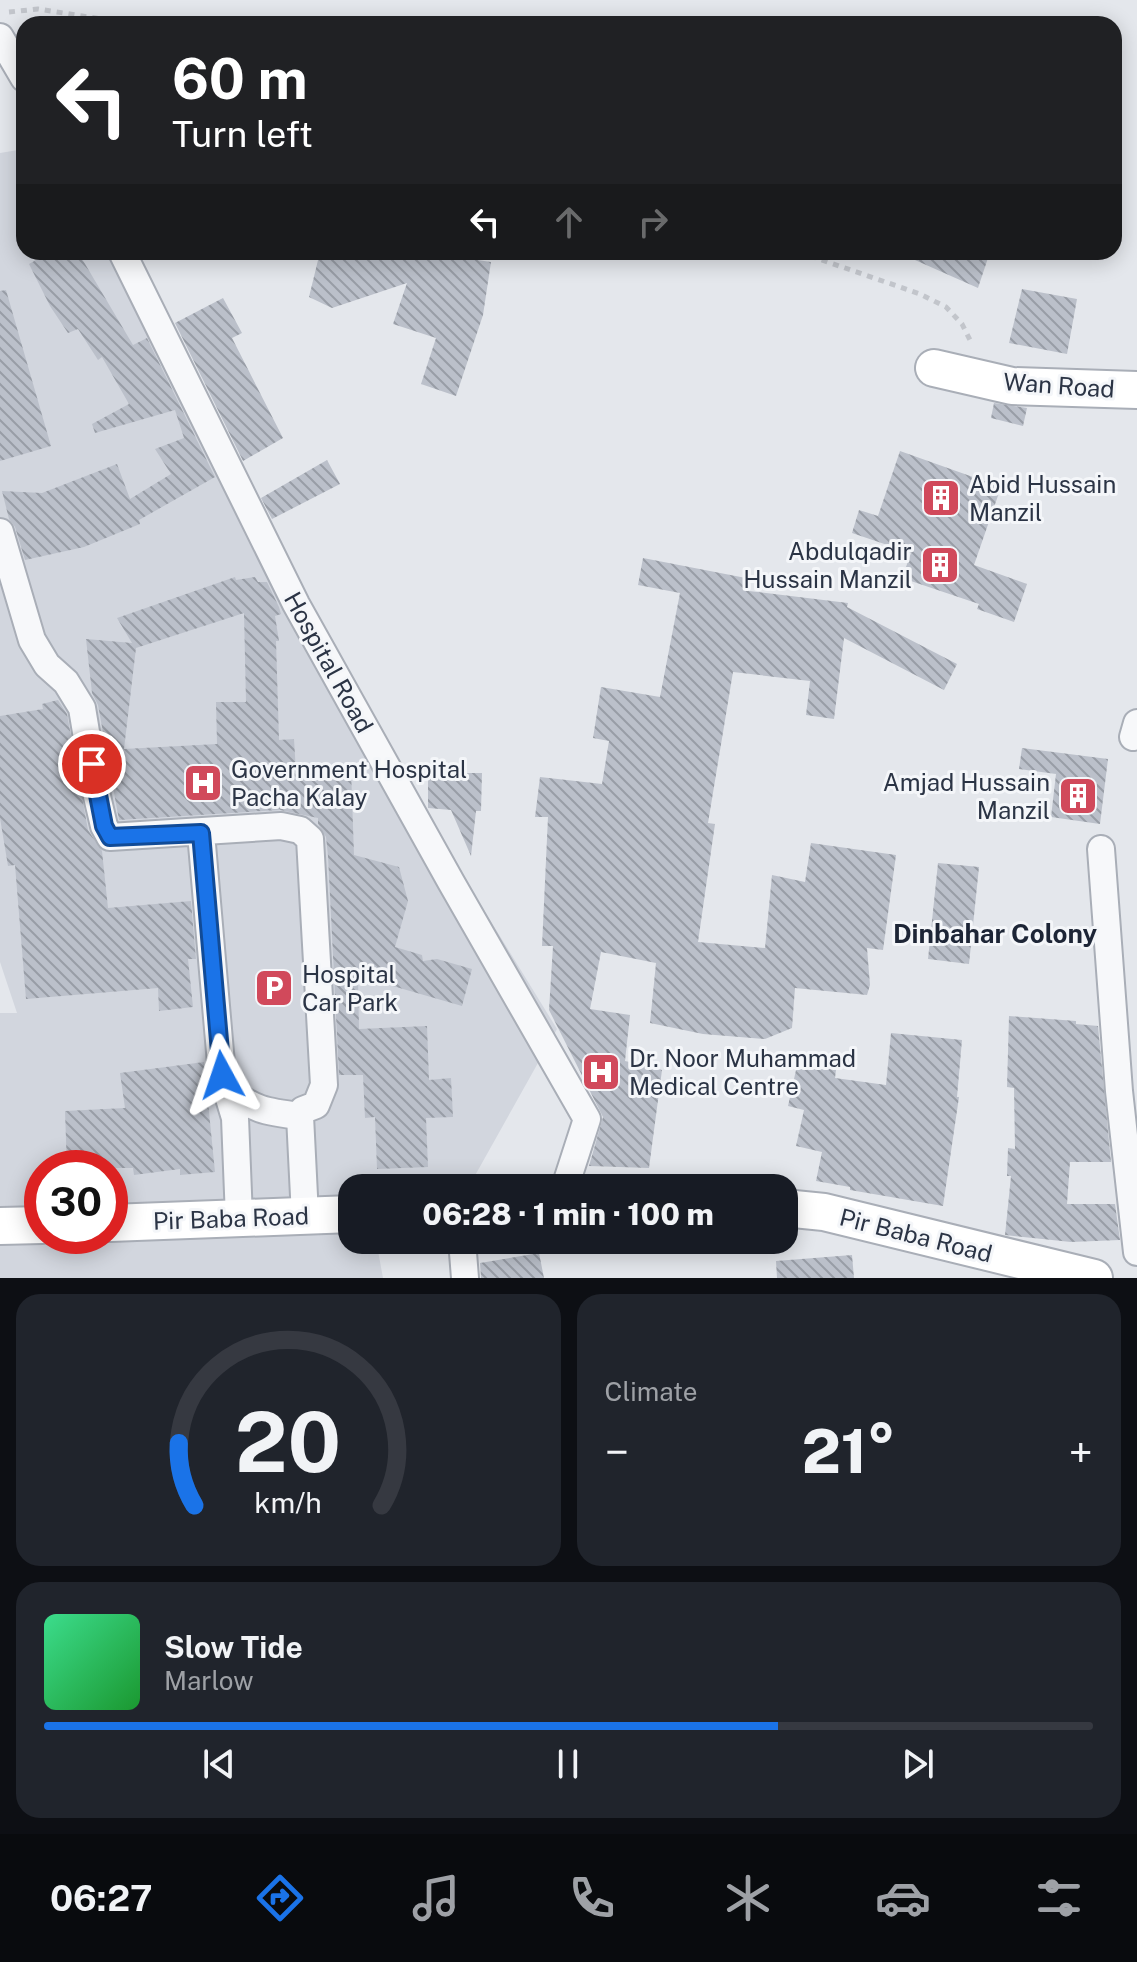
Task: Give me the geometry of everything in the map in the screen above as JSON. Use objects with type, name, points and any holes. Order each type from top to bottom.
[{"type":"main road","name":"Wan Road","points":[[934,368],[1012,386],[1137,390]]},
{"type":"main road","name":"Pir Baba Road","points":[[798,1209],[824,1212],[1094,1278]]},
{"type":"main road","name":"Pir Baba Road","points":[[128,1222],[338,1215]]},
{"type":"main road","points":[[0,1226],[24,1225]]},
{"type":"street","points":[[0,37],[16,64]]},
{"type":"street","name":"Hospital Road","points":[[126,260],[296,604],[587,1119],[569,1174]]},
{"type":"street","points":[[0,532],[32,640],[47,665],[66,682],[82,708],[101,815],[110,837],[281,826],[300,830],[310,839],[324,1085],[316,1105],[303,1110],[300,1116],[305,1216]]},
{"type":"street","points":[[201,833],[222,1075],[235,1118],[239,1218]]},
{"type":"street","points":[[1101,849],[1119,1091],[1137,1252]]},
{"type":"street","points":[[226,1087],[238,1098],[266,1113],[300,1116]]},
{"type":"street","points":[[463,1254],[465,1278]]},
{"type":"path","points":[[0,13],[38,9],[82,16]]},
{"type":"path","points":[[822,260],[920,294],[946,307],[962,324],[973,344],[984,379]]},
{"type":"shaded area","name":"Government Hospital Pacha Kalay","points":[[16,150],[16,260],[126,260],[296,604],[557,1029],[476,1174],[338,1174],[338,1254],[379,1254],[383,1278],[0,1278],[0,1013],[17,1013],[0,962],[0,153]]},
{"type":"building","points":[[36,260],[83,260],[133,345],[147,338],[215,477],[139,520],[140,524],[84,547],[25,560],[2,491],[42,493],[117,464],[130,499],[171,474],[155,449],[184,438],[175,410],[95,433],[92,424],[129,404],[102,357],[98,360],[78,329],[68,333],[29,264]]},
{"type":"building","points":[[318,260],[491,262],[483,315],[456,396],[421,384],[436,338],[393,324],[407,283],[332,308],[309,297]]},
{"type":"building","points":[[915,260],[987,260],[978,288]]},
{"type":"building","points":[[1022,289],[1077,299],[1067,354],[1009,343]]},
{"type":"building","points":[[6,290],[51,446],[0,461],[0,291]]},
{"type":"building","points":[[223,298],[242,333],[232,338],[283,438],[243,461],[175,323]]},
{"type":"building","points":[[994,403],[1027,408],[1023,426],[991,418]]},
{"type":"building","points":[[900,451],[1001,487],[974,565],[1027,584],[1014,622],[977,609],[979,604],[902,578],[911,553],[852,533],[859,510],[878,516]]},
{"type":"building","points":[[327,460],[340,484],[272,519],[261,498]]},
{"type":"building","points":[[643,558],[751,579],[749,591],[848,603],[847,607],[957,664],[944,690],[844,638],[834,719],[806,715],[810,681],[733,672],[708,823],[715,824],[698,942],[765,948],[772,875],[805,882],[811,843],[896,855],[883,950],[867,948],[870,985],[867,995],[795,988],[792,1028],[765,1039],[703,1034],[650,1023],[656,963],[601,952],[590,1009],[630,1015],[625,1061],[662,1070],[649,1168],[589,1166],[603,1117],[549,1010],[553,946],[542,946],[548,817],[535,817],[540,777],[602,784],[609,741],[593,738],[601,687],[660,697],[680,593],[638,585]]},
{"type":"building","points":[[235,577],[236,580],[255,577],[258,582],[267,582],[281,614],[275,616],[279,641],[276,641],[279,740],[294,739],[296,772],[351,769],[354,855],[399,867],[408,901],[395,947],[422,955],[423,961],[437,959],[472,969],[462,1006],[358,976],[359,1029],[427,1026],[429,1080],[451,1078],[453,1117],[426,1118],[428,1167],[377,1169],[375,1117],[365,1118],[363,1075],[339,1075],[328,856],[326,837],[318,818],[280,810],[119,820],[98,705],[92,693],[86,639],[132,643],[117,618]],"holes":[[[244,613],[246,702],[216,702],[217,744],[124,749],[136,648]]]},
{"type":"building","points":[[58,700],[67,714],[88,830],[102,851],[108,908],[191,901],[196,959],[188,959],[193,1007],[159,1011],[158,988],[26,999],[15,865],[8,866],[0,818],[0,716],[43,709],[42,704]]},
{"type":"building","name":"Amjad Hussain Manzil","points":[[1022,748],[1108,759],[1100,824],[1051,817],[1056,774],[1019,769]]},
{"type":"building","points":[[428,773],[482,773],[481,811],[476,811],[471,856],[451,810],[428,808]]},
{"type":"building","points":[[938,863],[979,867],[969,964],[928,959]]},
{"type":"building","points":[[1009,1016],[1076,1021],[1076,1024],[1098,1026],[1111,1162],[1070,1162],[1067,1204],[1115,1204],[1120,1240],[1071,1242],[1005,1235],[1011,1176],[1007,1176],[1008,1148],[1015,1149],[1014,1088],[1007,1087]]},
{"type":"building","points":[[891,1033],[962,1040],[959,1097],[943,1206],[816,1181],[822,1152],[796,1146],[804,1110],[788,1106],[798,1061],[836,1070],[835,1078],[886,1085]]},
{"type":"building","points":[[204,1062],[215,1172],[180,1175],[180,1169],[134,1175],[133,1168],[128,1168],[128,1150],[66,1150],[65,1111],[125,1108],[120,1073]]},
{"type":"building","points":[[539,1254],[544,1278],[481,1278],[480,1263]]},
{"type":"building","points":[[852,1255],[854,1278],[777,1278],[776,1261]]},
{"type":"place","name":"Abid Hussain Manzil","points":[[941,498]]},
{"type":"place","name":"Abdulqadir Hussain Manzil","points":[[940,565]]},
{"type":"place","name":"Government Hospital Pacha Kalay","points":[[203,783]]},
{"type":"place","name":"Amjad Hussain Manzil","points":[[1078,796]]},
{"type":"place","name":"Hospital Car Park","points":[[274,988]]},
{"type":"place","name":"Dr. Noor Muhammad Medical Centre","points":[[601,1072]]},
{"type":"district","name":"Dinbahar Colony","points":[[995,933]]},
{"type":"route","points":[[92,764],[104,826],[110,837],[201,833],[222,1075]]}]
